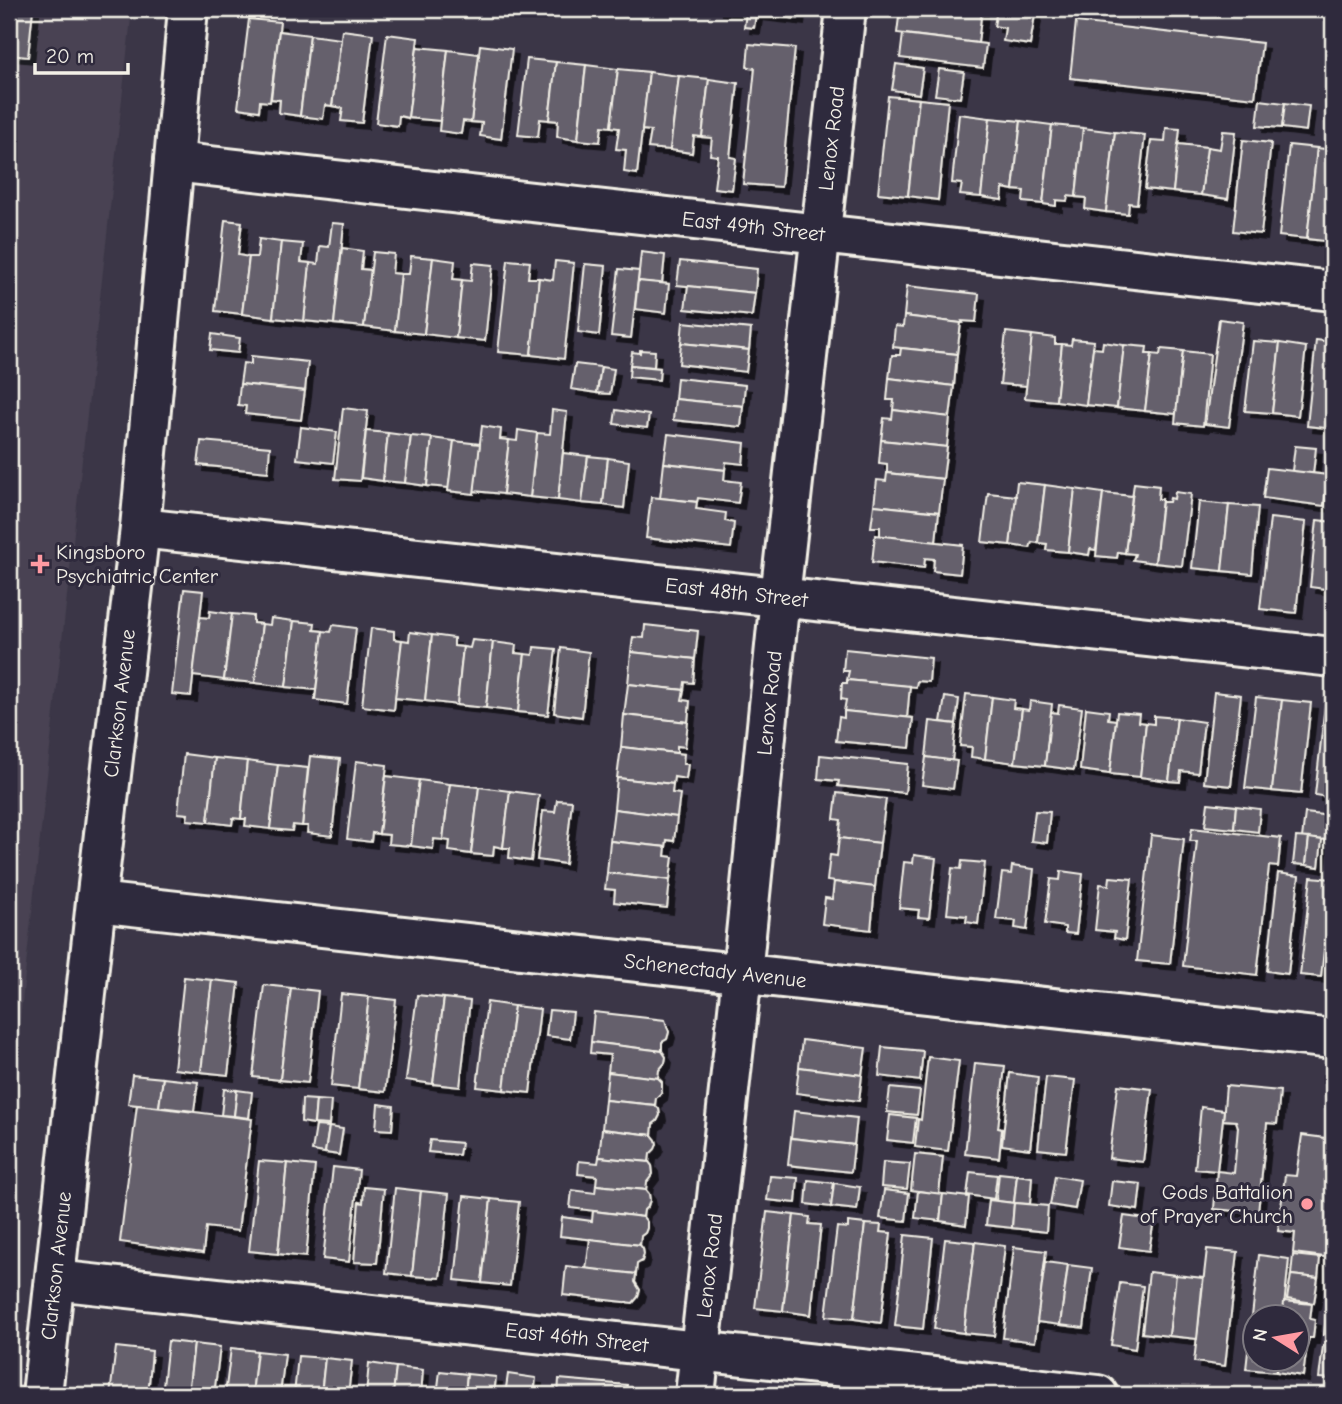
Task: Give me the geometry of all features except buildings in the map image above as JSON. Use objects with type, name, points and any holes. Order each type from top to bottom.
[{"type":"street","name":"Clarkson Avenue","points":[[42,1395],[140,528],[188,9]]},
{"type":"street","name":"Lenox Road","points":[[695,1395],[742,974],[779,597],[846,9]]},
{"type":"street","name":"East 49th Street","points":[[174,162],[1333,291]]},
{"type":"street","name":"East 48th Street","points":[[140,528],[1333,657]]},
{"type":"street","name":"Schenectady Avenue","points":[[96,902],[1333,1039]]},
{"type":"street","name":"East 46th Street","points":[[55,1280],[1098,1395]]},
{"type":"shaded area","name":"Kingsboro Psychiatric Center","points":[[9,9],[132,9],[9,1119]]},
{"type":"place","name":"Kingsboro Psychiatric Center","points":[[40,564]]},
{"type":"place","name":"Gods Battalion of Prayer Church","points":[[1307,1204]]}]
